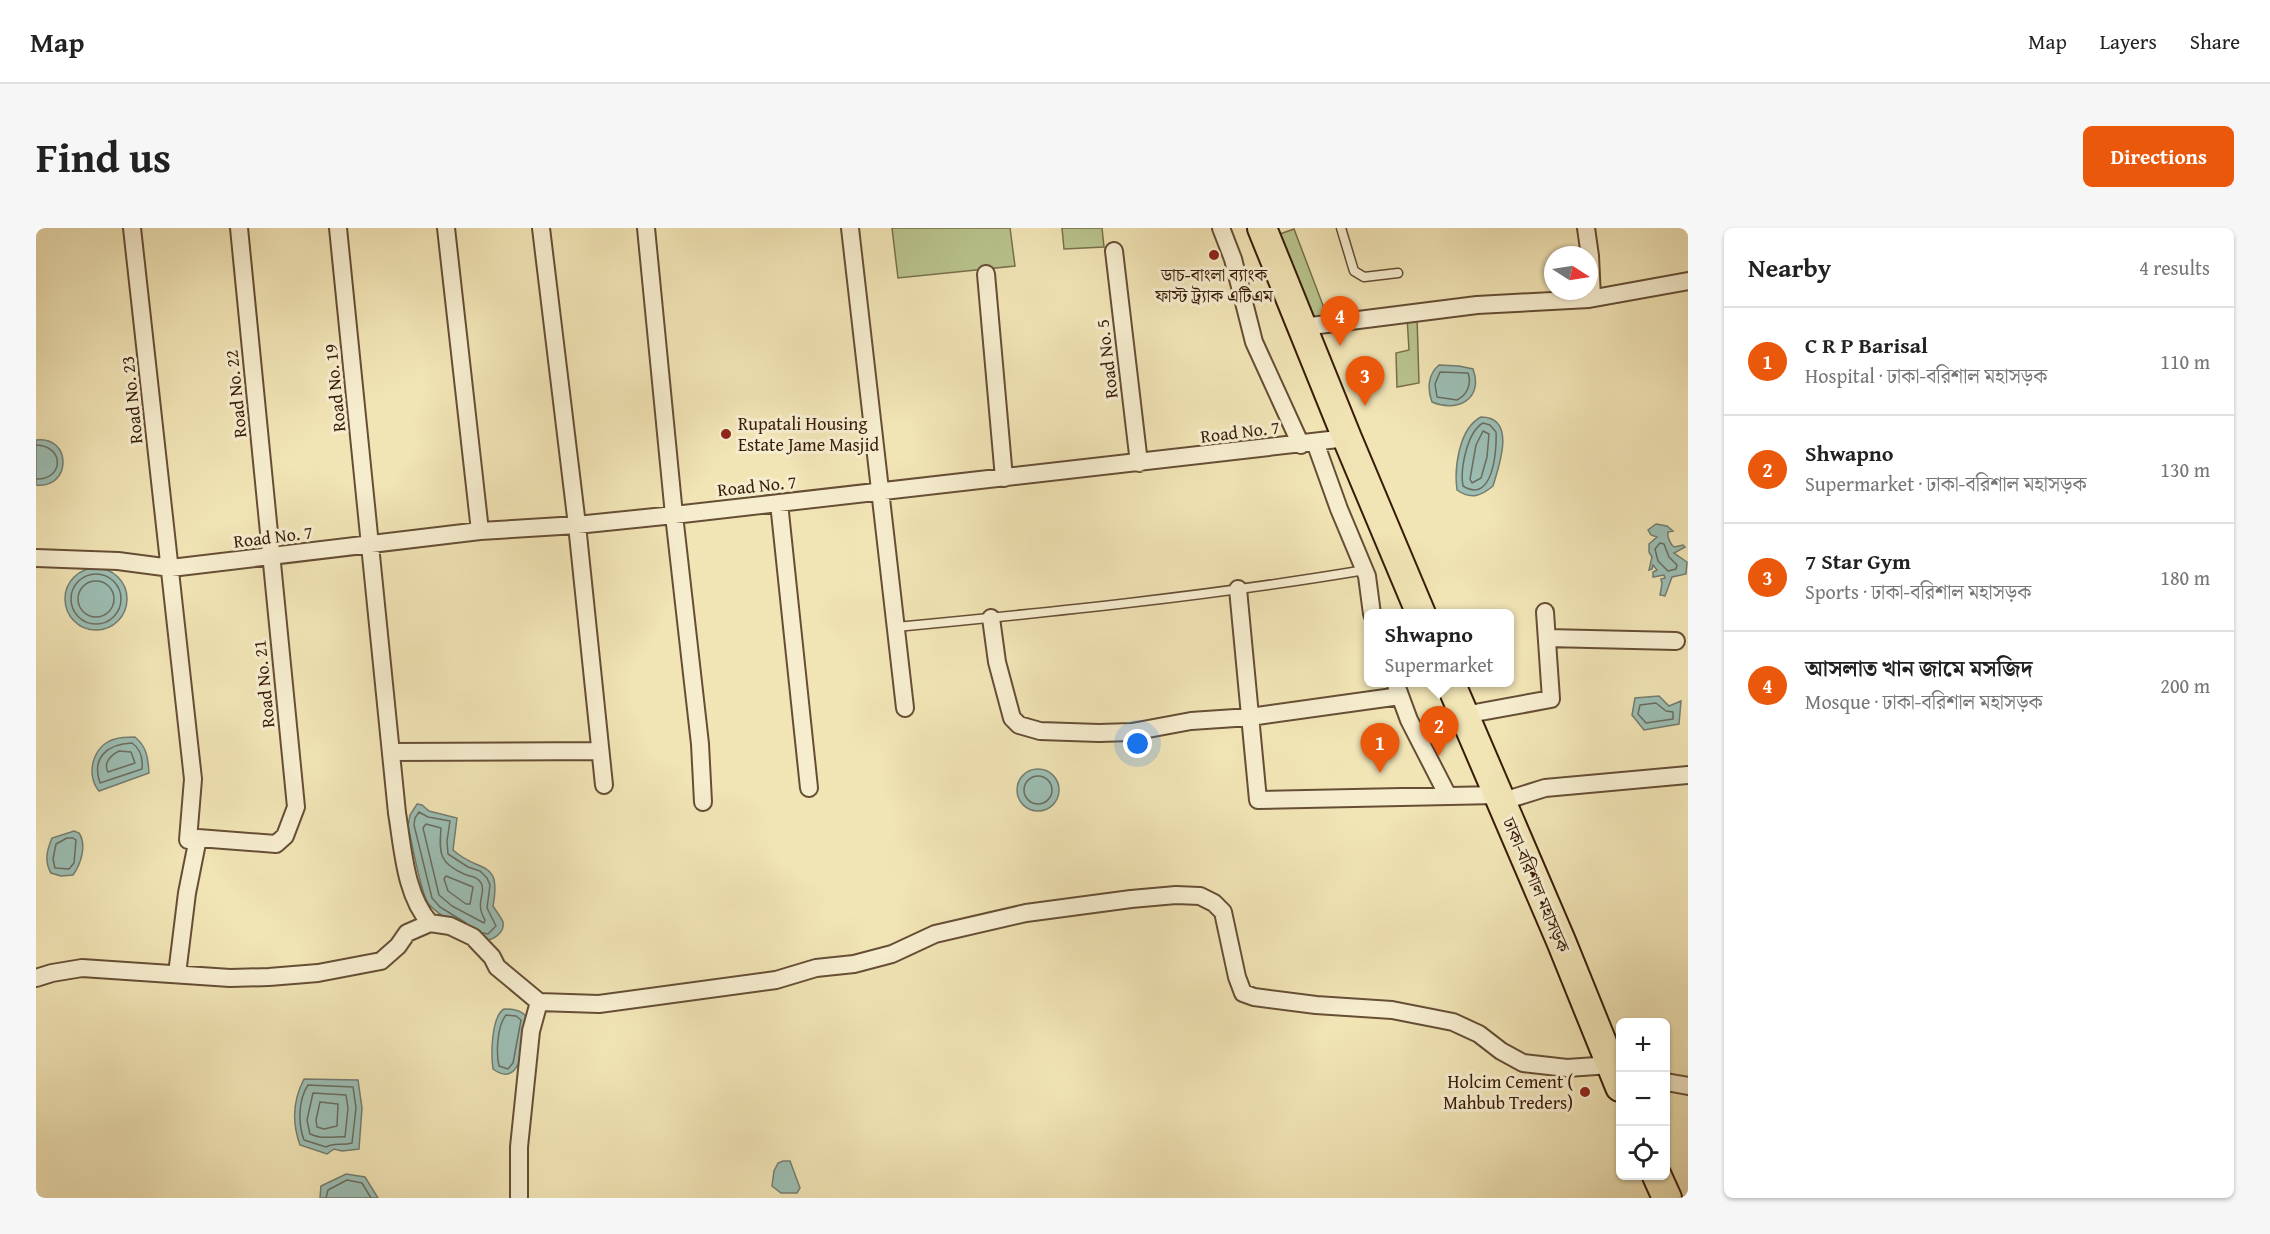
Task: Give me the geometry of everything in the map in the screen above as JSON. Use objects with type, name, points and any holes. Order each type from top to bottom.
[{"type":"highway","points":[[1266,230],[1347,438],[1419,609]]},
{"type":"highway","name":"ঢাকা-বরিশাল মহাসড়ক","points":[[1452,687],[1616,1076]]},
{"type":"highway","points":[[1659,1180],[1667,1198]]},
{"type":"street","name":"Road No. 23","points":[[132,228],[193,779],[188,840],[198,838]]},
{"type":"street","name":"Road No. 22","points":[[239,228],[271,557]]},
{"type":"street","name":"Road No. 19","points":[[338,228],[397,813],[409,879],[419,911],[430,923]]},
{"type":"street","points":[[446,228],[480,531]]},
{"type":"street","points":[[540,228],[576,525],[604,786]]},
{"type":"street","points":[[646,228],[674,515],[700,744],[703,802]]},
{"type":"street","points":[[850,228],[905,708]]},
{"type":"street","points":[[1221,228],[1233,259],[1254,342],[1308,443],[1339,509],[1365,570],[1371,609]]},
{"type":"street","points":[[1586,228],[1589,246]]},
{"type":"street","name":"Road No. 5","points":[[1114,251],[1139,463]]},
{"type":"street","points":[[986,274],[1004,478]]},
{"type":"street","points":[[1598,297],[1688,281]]},
{"type":"street","points":[[1303,327],[1477,305],[1559,300]]},
{"type":"street","name":"Road No. 7","points":[[36,558],[118,561],[171,568],[480,531],[576,525],[674,515],[1347,438]]},
{"type":"street","points":[[779,503],[809,788]]},
{"type":"street","name":"Road No. 21","points":[[198,838],[276,844],[285,836],[296,807],[271,557]]},
{"type":"street","points":[[1238,589],[1258,800],[1448,796],[1499,798],[1545,788],[1688,775]]},
{"type":"street","points":[[1464,715],[1551,699],[1545,612]]},
{"type":"street","points":[[991,618],[997,662],[1012,718],[1019,725],[1040,731],[1132,732],[1191,721],[1250,717],[1398,689],[1409,720],[1448,796]]},
{"type":"street","points":[[1547,638],[1676,641]]},
{"type":"street","points":[[391,752],[600,751]]},
{"type":"street","points":[[177,974],[187,893],[198,838]]},
{"type":"street","points":[[36,978],[82,968],[230,978],[318,973],[381,961],[398,946],[407,933],[430,923],[450,926],[473,937],[492,957],[497,967],[539,1002],[600,1004],[776,980],[816,968],[854,964],[891,954],[935,934],[1026,913],[1131,899],[1200,896],[1214,903],[1223,912],[1237,977],[1243,993],[1254,997],[1316,1005],[1392,1010],[1454,1022],[1479,1034],[1501,1051],[1523,1062],[1616,1076]]},
{"type":"street","points":[[519,1198],[519,1147],[531,1031],[539,1002]]},
{"type":"street","points":[[1670,1083],[1688,1086]]},
{"type":"lane","points":[[1341,228],[1354,271],[1364,277],[1398,273]]},
{"type":"lane","points":[[896,627],[1238,589],[1365,570]]},
{"type":"green space","points":[[892,228],[1010,228],[1015,266],[898,278]]},
{"type":"green space","points":[[1062,228],[1102,228],[1104,247],[1064,249]]},
{"type":"green space","points":[[1294,229],[1327,316],[1313,320],[1280,234]]},
{"type":"green space","points":[[1407,317],[1417,317],[1419,383],[1397,387],[1396,353],[1409,350]]},
{"type":"water","points":[[1439,365],[1473,369],[1475,388],[1466,401],[1450,406],[1432,402],[1429,382]]},
{"type":"water","points":[[1481,417],[1492,419],[1499,425],[1503,444],[1493,486],[1476,496],[1471,496],[1457,490],[1457,460],[1468,430]]},
{"type":"water","points":[[36,440],[48,441],[56,445],[61,453],[63,462],[61,471],[56,479],[48,484],[36,485]]},
{"type":"water","points":[[1656,524],[1667,526],[1673,531],[1668,532],[1671,544],[1674,547],[1683,545],[1685,547],[1674,553],[1687,562],[1686,574],[1672,577],[1665,596],[1660,595],[1661,579],[1665,578],[1664,575],[1653,577],[1653,572],[1657,570],[1653,565],[1649,570],[1652,557],[1649,544],[1657,537],[1651,535],[1648,530]]},
{"type":"water","points":[[90,568],[102,568],[118,577],[125,587],[127,599],[125,611],[118,621],[102,630],[90,630],[79,625],[70,616],[65,605],[65,593],[70,582],[79,573]]},
{"type":"water","points":[[1659,696],[1669,706],[1681,701],[1679,724],[1644,730],[1632,715],[1635,698]]},
{"type":"water","points":[[135,737],[146,753],[149,773],[99,791],[92,777],[92,769],[101,747],[115,739]]},
{"type":"water","points":[[1038,769],[1052,776],[1059,790],[1052,804],[1038,811],[1024,804],[1017,790],[1024,776]]},
{"type":"water","points":[[417,804],[429,811],[457,818],[453,850],[491,874],[495,891],[493,906],[503,922],[502,930],[493,938],[485,940],[469,933],[428,903],[419,878],[408,826],[410,815]]},
{"type":"water","points":[[74,831],[79,833],[83,843],[81,860],[76,871],[73,875],[61,876],[51,873],[47,856],[52,838]]},
{"type":"water","points":[[504,1009],[521,1012],[527,1019],[520,1059],[511,1073],[503,1074],[493,1069],[492,1046],[494,1028]]},
{"type":"water","points":[[304,1079],[358,1080],[362,1108],[359,1149],[342,1151],[334,1149],[327,1154],[300,1145],[295,1112]]},
{"type":"water","points":[[790,1161],[800,1188],[797,1193],[781,1193],[772,1186],[774,1171],[778,1163]]},
{"type":"water","points":[[346,1174],[365,1177],[378,1198],[320,1198],[321,1186]]},
{"type":"place","name":"ডাচ-বাংলা ব্যাংক ফাস্ট ট্র্যাক এটিএম","points":[[1214,255]]},
{"type":"place","name":"আসলাত খান জামে মসজিদ","points":[[1340,346]]},
{"type":"place","name":"7 Star Gym","points":[[1365,406]]},
{"type":"place","name":"Rupatali Housing Estate Jame Masjid","points":[[726,434]]},
{"type":"place","name":"Shwapno","points":[[1439,756]]},
{"type":"place","name":"C R P Barisal","points":[[1380,773]]},
{"type":"place","name":"Holcim Cement ( Mahbub Treders)","points":[[1585,1092]]}]
